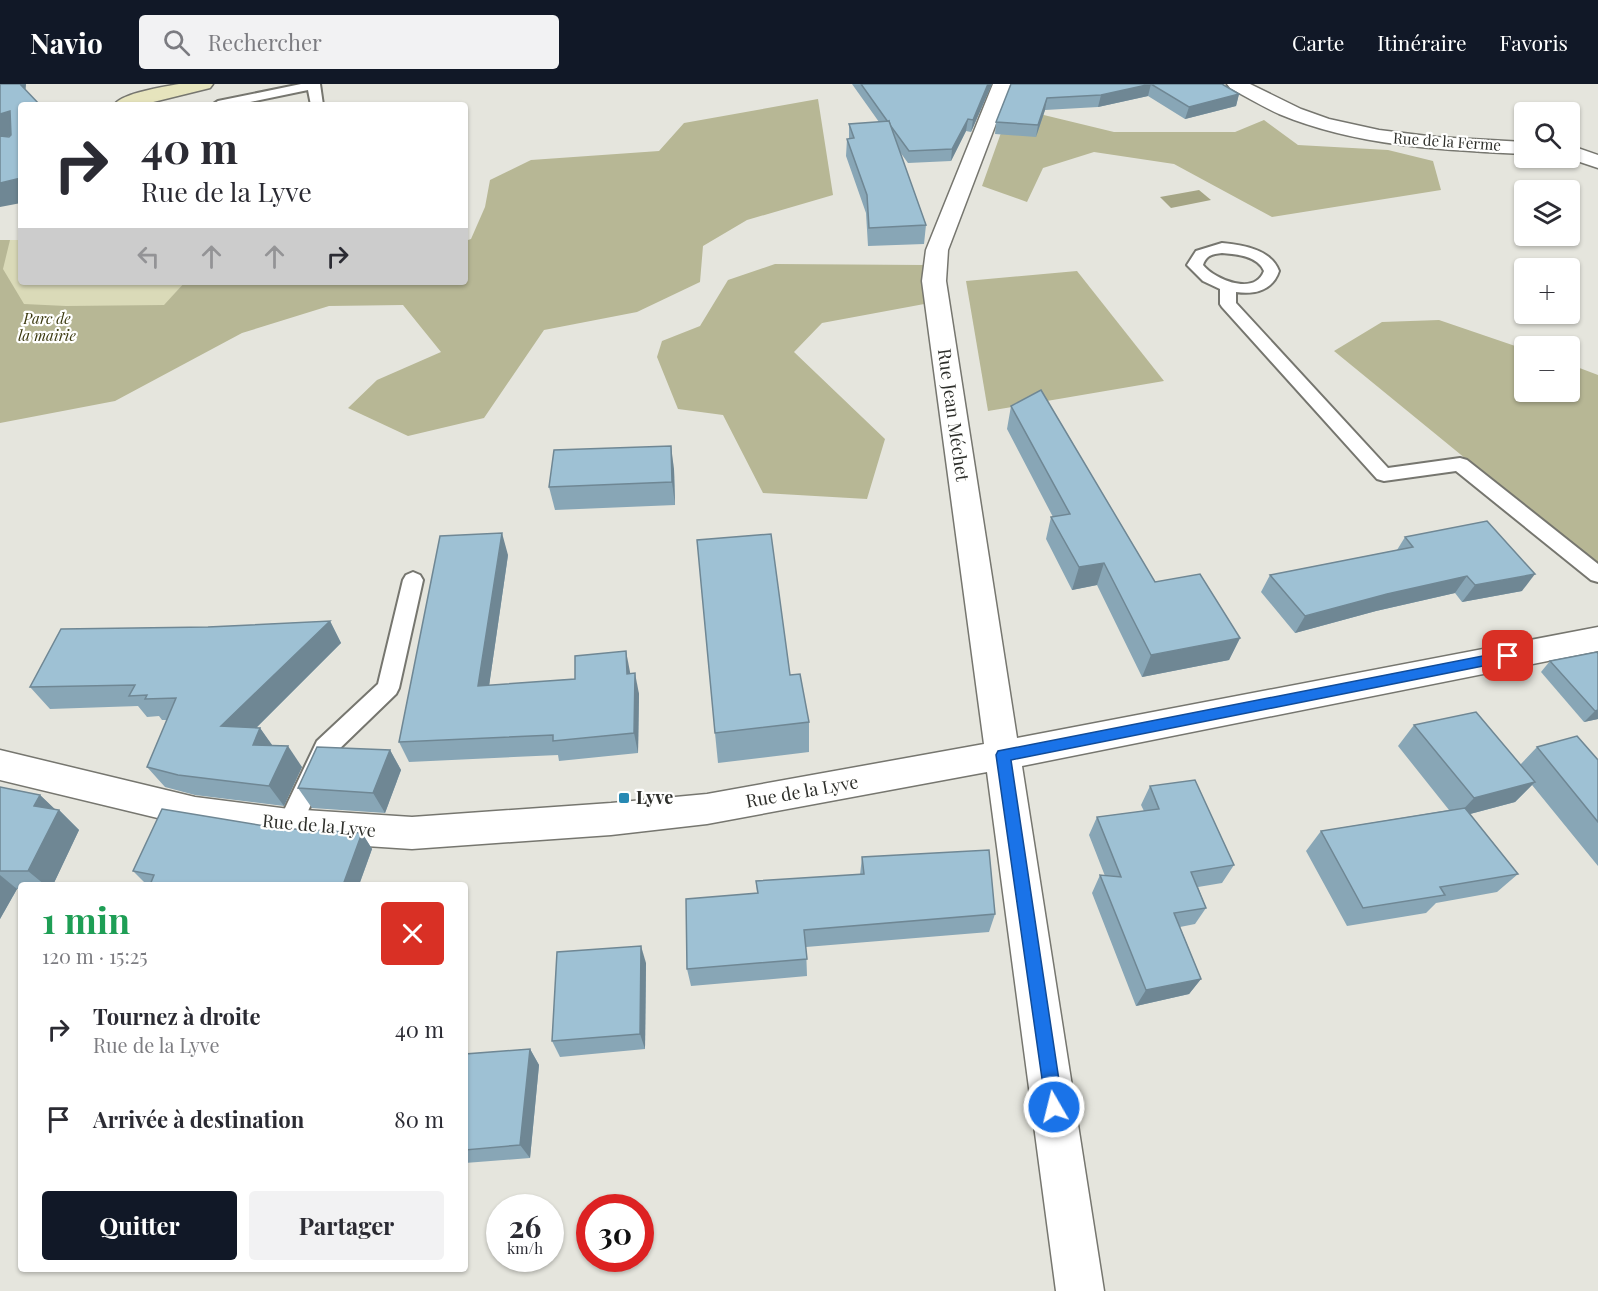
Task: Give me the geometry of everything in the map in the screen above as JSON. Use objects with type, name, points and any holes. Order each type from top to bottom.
[{"type":"street","points":[[132,102],[204,84]]},
{"type":"street","name":"Rue Jean Méchet","points":[[1002,84],[937,250],[934,281],[1080,1291]]},
{"type":"street","name":"Rue de la Ferme","points":[[1236,84],[1293,113],[1365,134],[1413,142],[1514,147]]},
{"type":"street","points":[[1580,155],[1598,162]]},
{"type":"street","name":"Rue de la Lyve","points":[[0,765],[195,812],[289,825],[412,833],[611,819],[707,809],[1003,755],[1598,639]]},
{"type":"lane","points":[[232,102],[314,85],[317,102]]},
{"type":"lane","points":[[1228,286],[1228,304],[1384,475],[1460,464],[1598,575]]},
{"type":"lane","points":[[289,825],[325,748],[388,688],[413,580]]},
{"type":"green space","points":[[818,99],[833,195],[747,220],[703,246],[700,282],[637,312],[544,330],[484,418],[408,436],[348,408],[377,380],[441,352],[403,305],[329,306],[242,333],[115,401],[0,423],[0,240],[10,240],[3,269],[24,304],[164,305],[182,285],[468,285],[468,240],[471,239],[485,207],[490,180],[531,160],[659,151],[684,123]]},
{"type":"green space","points":[[1019,109],[1114,132],[1235,132],[1264,120],[1298,145],[1388,150],[1433,161],[1441,190],[1272,217],[1174,164],[1094,152],[1043,168],[1027,202],[982,186],[1007,116]]},
{"type":"green space","name":"Parc de la mairie","points":[[0,240],[18,240],[18,285],[182,285],[113,364],[0,382]]},
{"type":"green space","points":[[775,264],[924,265],[935,302],[822,323],[794,352],[885,439],[867,499],[763,493],[723,415],[678,409],[657,357],[662,341],[700,326],[728,280]]},
{"type":"green space","points":[[1077,271],[1164,381],[988,411],[966,281]]},
{"type":"green space","points":[[1439,320],[1514,346],[1514,402],[1580,402],[1580,368],[1598,375],[1598,567],[1334,351],[1382,322]]},
{"type":"shaded area","points":[[1199,190],[1211,200],[1171,208],[1160,197]]},
{"type":"building","points":[[0,84],[20,84],[37,102],[18,102],[18,179],[0,183],[0,136],[9,137],[11,135],[10,111],[0,114]]},
{"type":"building","points":[[861,84],[988,84],[973,120],[968,119],[952,149],[909,151]]},
{"type":"building","points":[[1011,84],[1151,84],[1101,95],[1047,98],[1038,125],[996,122]]},
{"type":"building","points":[[1151,84],[1222,84],[1239,94],[1189,107]]},
{"type":"building","points":[[889,121],[926,225],[869,228],[867,195],[847,139],[854,138],[849,124]]},
{"type":"building","points":[[1041,390],[1155,582],[1200,574],[1240,638],[1151,655],[1104,563],[1079,567],[1051,517],[1070,514],[1011,406]]},
{"type":"building","points":[[671,446],[672,482],[549,487],[554,450]]},
{"type":"building","points":[[1487,521],[1535,574],[1475,585],[1467,576],[1305,616],[1270,575],[1413,547],[1405,537]]},
{"type":"building","points":[[502,533],[478,686],[575,679],[575,656],[626,651],[627,674],[635,673],[634,733],[553,741],[553,735],[399,742],[440,536]]},
{"type":"building","points":[[771,534],[790,675],[800,674],[809,722],[715,733],[697,540]]},
{"type":"building","points":[[330,621],[221,726],[260,728],[253,745],[288,746],[269,786],[178,775],[147,767],[176,698],[145,699],[147,695],[129,696],[135,685],[30,687],[61,629],[208,627]]},
{"type":"building","points":[[1597,652],[1598,710],[1595,711],[1550,661]]},
{"type":"building","points":[[1476,712],[1535,782],[1474,798],[1414,725]]},
{"type":"building","points":[[1577,736],[1598,760],[1598,822],[1537,747]]},
{"type":"building","points":[[317,747],[390,750],[373,793],[298,788]]},
{"type":"building","points":[[1195,780],[1234,865],[1191,872],[1206,908],[1174,913],[1201,979],[1146,990],[1100,875],[1121,877],[1097,817],[1159,809],[1150,786]]},
{"type":"building","points":[[0,787],[40,795],[34,806],[59,810],[28,871],[0,871]]},
{"type":"building","points":[[1465,808],[1518,874],[1440,887],[1445,895],[1363,908],[1321,831]]},
{"type":"building","points":[[162,809],[277,828],[362,833],[344,882],[151,882],[154,875],[133,871]]},
{"type":"building","points":[[989,850],[995,914],[804,930],[807,959],[687,969],[686,899],[758,893],[756,881],[864,874],[862,857]]},
{"type":"building","points":[[641,946],[640,1034],[552,1041],[557,952]]},
{"type":"building","points":[[530,1049],[520,1145],[468,1150],[468,1054]]},
{"type":"place","name":"Lyve","points":[[624,798]]},
{"type":"route","points":[[1054,1107],[1003,755],[1508,656]]}]
